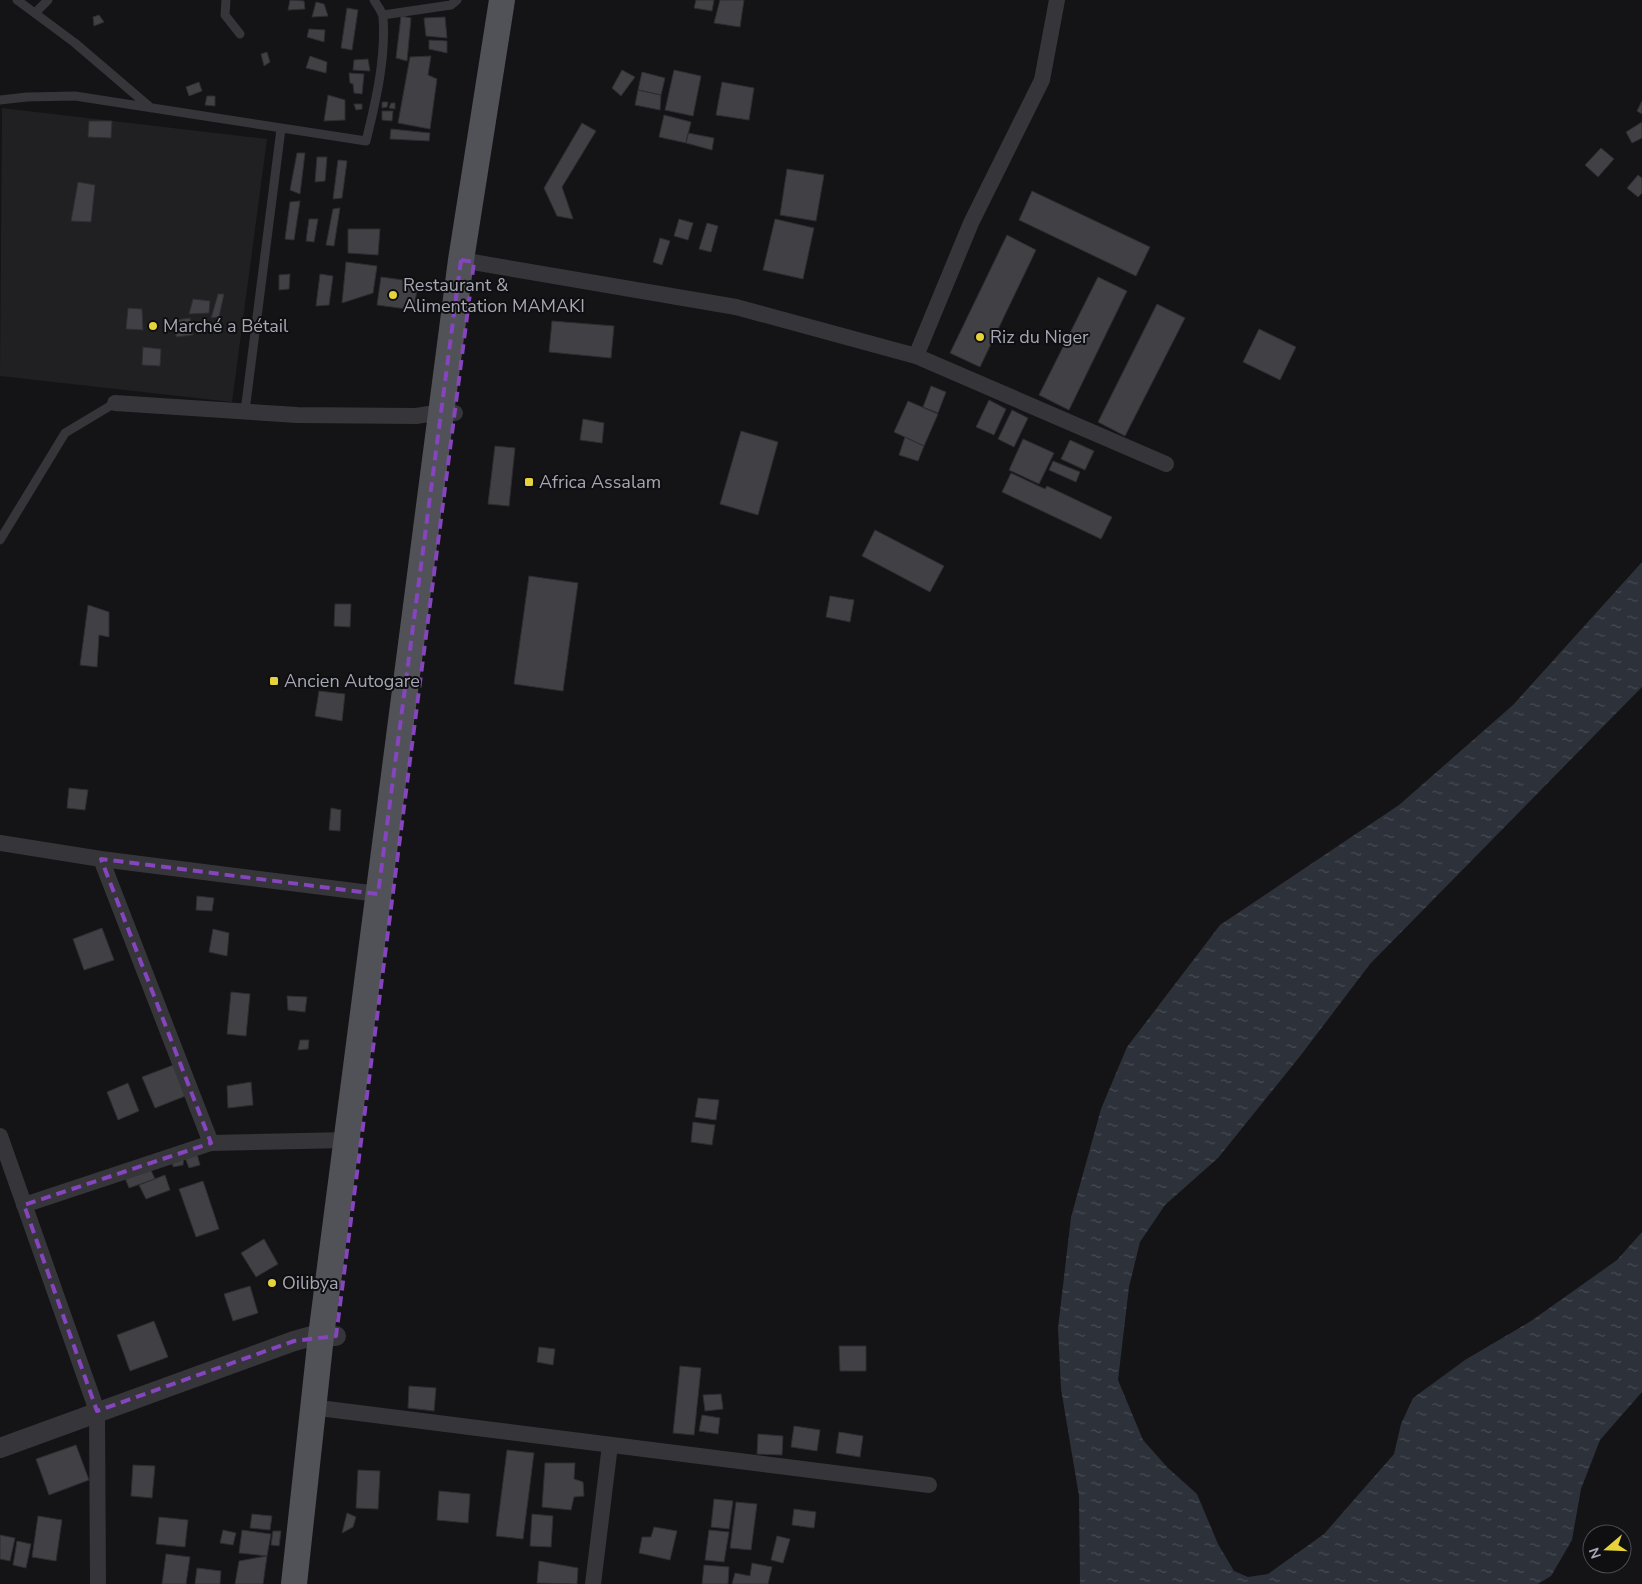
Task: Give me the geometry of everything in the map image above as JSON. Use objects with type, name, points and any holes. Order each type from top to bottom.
[{"type":"main road","points":[[294,1584],[329,1336],[502,0]]},
{"type":"main road","points":[[468,261],[515,0]]},
{"type":"main road","points":[[307,1584],[327,1410],[329,1336],[348,1140],[378,894],[448,412]]},
{"type":"street","points":[[916,356],[971,222],[1042,80],[1057,0]]},
{"type":"street","points":[[468,261],[736,307],[916,356],[1166,464]]},
{"type":"street","points":[[116,403],[297,415],[406,416],[448,412]]},
{"type":"street","points":[[0,843],[101,859],[378,894]]},
{"type":"street","points":[[101,859],[211,1143]]},
{"type":"street","points":[[0,1136],[98,1411],[98,1584]]},
{"type":"street","points":[[24,1205],[211,1143],[348,1140]]},
{"type":"street","points":[[0,1448],[294,1341],[329,1336]]},
{"type":"street","points":[[327,1410],[929,1485]]},
{"type":"street","points":[[593,1584],[610,1445]]},
{"type":"lane","points":[[17,0],[75,43],[152,109]]},
{"type":"lane","points":[[35,13],[48,0]]},
{"type":"lane","points":[[226,0],[225,15],[240,34]]},
{"type":"lane","points":[[0,100],[27,97],[75,96],[281,129],[366,140],[377,98],[382,64],[383,15],[374,0]]},
{"type":"lane","points":[[383,15],[451,5],[457,0]]},
{"type":"lane","points":[[245,412],[281,129]]},
{"type":"lane","points":[[0,540],[65,433],[116,403]]},
{"type":"highlighted area","points":[[461,260],[474,262],[336,1336],[294,1341],[97,1411],[24,1205],[211,1143],[101,859],[378,894]]},
{"type":"shaded area","points":[[2,108],[267,139],[232,402],[0,376]]},
{"type":"water","points":[[1642,562],[1642,687],[1370,964],[1301,1055],[1218,1158],[1165,1205],[1140,1242],[1129,1287],[1118,1380],[1143,1440],[1168,1468],[1197,1494],[1218,1544],[1234,1571],[1248,1577],[1268,1574],[1324,1534],[1394,1454],[1401,1424],[1413,1398],[1465,1360],[1531,1321],[1617,1260],[1642,1232],[1642,1392],[1600,1440],[1581,1489],[1572,1540],[1551,1576],[1538,1584],[1080,1584],[1079,1496],[1061,1389],[1058,1328],[1071,1217],[1101,1109],[1127,1047],[1220,925],[1399,805],[1513,705]]},
{"type":"building","points":[[290,0],[304,1],[305,9],[288,10]]},
{"type":"building","points":[[696,0],[714,0],[712,11],[694,8]]},
{"type":"building","points":[[720,0],[744,0],[740,27],[714,23]]},
{"type":"building","points":[[316,2],[324,4],[328,16],[312,17]]},
{"type":"building","points":[[347,8],[358,10],[352,50],[341,48]]},
{"type":"building","points":[[99,15],[104,22],[94,26],[93,17]]},
{"type":"building","points":[[401,16],[411,18],[407,61],[396,58]]},
{"type":"building","points":[[445,17],[447,38],[426,36],[424,18]]},
{"type":"building","points":[[309,29],[325,30],[324,42],[307,37]]},
{"type":"building","points":[[429,40],[447,41],[447,53],[429,49]]},
{"type":"building","points":[[267,52],[270,62],[264,66],[261,54]]},
{"type":"building","points":[[310,56],[327,62],[326,73],[306,68]]},
{"type":"building","points":[[431,56],[428,75],[437,79],[430,129],[398,123],[410,57]]},
{"type":"building","points":[[368,59],[370,71],[353,70],[354,60]]},
{"type":"building","points":[[622,70],[635,77],[621,96],[612,88]]},
{"type":"building","points":[[674,70],[701,76],[693,116],[665,110]]},
{"type":"building","points":[[642,72],[665,78],[661,95],[638,90]]},
{"type":"building","points":[[349,73],[364,74],[362,94],[354,93]]},
{"type":"building","points":[[199,82],[202,91],[189,96],[186,87]]},
{"type":"building","points":[[722,82],[754,88],[749,120],[716,115]]},
{"type":"building","points":[[638,90],[661,95],[660,110],[635,105]]},
{"type":"building","points":[[328,95],[345,100],[345,120],[324,121]]},
{"type":"building","points":[[207,96],[215,96],[215,106],[205,105]]},
{"type":"building","points":[[1642,101],[1642,114],[1637,111]]},
{"type":"building","points":[[382,102],[388,102],[387,107],[382,108]]},
{"type":"building","points":[[391,103],[395,103],[395,109],[389,108]]},
{"type":"building","points":[[354,104],[362,104],[362,109],[356,110]]},
{"type":"building","points":[[382,111],[393,111],[392,121],[382,120]]},
{"type":"building","points":[[664,115],[691,122],[686,143],[659,137]]},
{"type":"building","points":[[89,121],[112,121],[111,138],[88,137]]},
{"type":"building","points":[[1642,122],[1642,138],[1632,143],[1626,132]]},
{"type":"building","points":[[582,123],[596,131],[562,187],[573,219],[557,216],[544,188]]},
{"type":"building","points":[[391,129],[430,133],[429,141],[390,139]]},
{"type":"building","points":[[688,133],[714,138],[712,150],[686,143]]},
{"type":"building","points":[[1601,148],[1614,159],[1598,177],[1585,165]]},
{"type":"building","points":[[297,153],[305,153],[300,194],[290,190]]},
{"type":"building","points":[[317,157],[327,157],[325,181],[315,182]]},
{"type":"building","points":[[338,160],[347,161],[342,198],[333,199]]},
{"type":"building","points":[[787,169],[824,175],[816,221],[780,215]]},
{"type":"building","points":[[1638,175],[1642,178],[1642,193],[1638,197],[1627,188]]},
{"type":"building","points":[[78,182],[95,185],[91,222],[71,221]]},
{"type":"building","points":[[1032,191],[1150,247],[1136,276],[1019,220]]},
{"type":"building","points":[[300,201],[294,240],[285,239],[290,202]]},
{"type":"building","points":[[340,208],[334,246],[326,245],[333,209]]},
{"type":"building","points":[[309,219],[318,219],[314,242],[306,241]]},
{"type":"building","points":[[679,219],[693,223],[688,240],[674,236]]},
{"type":"building","points":[[775,219],[814,228],[803,279],[763,270]]},
{"type":"building","points":[[707,223],[718,226],[711,252],[699,249]]},
{"type":"building","points":[[348,229],[380,229],[378,255],[348,253]]},
{"type":"building","points":[[1007,235],[1036,250],[980,367],[950,353]]},
{"type":"building","points":[[660,238],[670,241],[662,265],[653,262]]},
{"type":"building","points":[[346,262],[377,266],[373,293],[342,303]]},
{"type":"building","points":[[290,274],[289,289],[279,290],[279,275]]},
{"type":"building","points":[[320,274],[333,276],[329,305],[316,306]]},
{"type":"building","points":[[381,277],[418,282],[414,310],[377,305]]},
{"type":"building","points":[[1098,277],[1127,291],[1069,410],[1039,395]]},
{"type":"building","points":[[218,294],[224,294],[219,317],[211,318]]},
{"type":"building","points":[[193,299],[210,301],[209,313],[189,314]]},
{"type":"building","points":[[1157,304],[1185,318],[1125,436],[1098,422]]},
{"type":"building","points":[[128,308],[142,309],[143,330],[126,329]]},
{"type":"building","points":[[190,318],[193,335],[176,337],[175,320]]},
{"type":"building","points":[[552,321],[614,326],[611,358],[549,352]]},
{"type":"building","points":[[1259,329],[1296,347],[1280,380],[1243,362]]},
{"type":"building","points":[[143,347],[161,349],[160,366],[142,365]]},
{"type":"building","points":[[931,386],[946,392],[938,413],[923,407]]},
{"type":"building","points":[[989,400],[1006,409],[994,435],[976,427]]},
{"type":"building","points":[[908,401],[938,414],[924,446],[894,432]]},
{"type":"building","points":[[1012,410],[1028,418],[1014,447],[998,439]]},
{"type":"building","points":[[583,419],[604,423],[602,443],[580,440]]},
{"type":"building","points":[[741,431],[778,442],[758,515],[720,504]]},
{"type":"building","points":[[905,437],[924,446],[918,461],[899,455]]},
{"type":"building","points":[[1023,439],[1054,453],[1039,484],[1009,470]]},
{"type":"building","points":[[1070,440],[1094,451],[1085,470],[1061,459]]},
{"type":"building","points":[[495,446],[515,448],[509,506],[488,504]]},
{"type":"building","points":[[1053,461],[1080,472],[1076,482],[1049,470]]},
{"type":"building","points":[[1011,473],[1045,489],[1047,486],[1112,517],[1101,539],[1002,492]]},
{"type":"building","points":[[875,530],[944,566],[930,592],[862,556]]},
{"type":"building","points":[[529,576],[578,583],[563,691],[514,684]]},
{"type":"building","points":[[830,596],[854,600],[850,622],[826,617]]},
{"type":"building","points":[[335,604],[351,604],[350,627],[334,626]]},
{"type":"building","points":[[88,605],[109,612],[109,637],[99,635],[97,667],[80,665]]},
{"type":"building","points":[[319,691],[345,694],[342,721],[315,716]]},
{"type":"building","points":[[69,788],[88,790],[85,810],[67,808]]},
{"type":"building","points":[[331,808],[341,810],[340,831],[329,830]]},
{"type":"building","points":[[197,896],[214,898],[212,911],[196,910]]},
{"type":"building","points":[[102,928],[114,960],[84,970],[73,939]]},
{"type":"building","points":[[213,929],[229,933],[227,956],[209,952]]},
{"type":"building","points":[[231,992],[250,994],[246,1036],[227,1034]]},
{"type":"building","points":[[287,996],[307,997],[305,1012],[288,1010]]},
{"type":"building","points":[[300,1040],[309,1040],[308,1049],[298,1050]]},
{"type":"building","points":[[176,1064],[188,1095],[155,1108],[142,1077]]},
{"type":"building","points":[[251,1082],[253,1105],[228,1108],[227,1086]]},
{"type":"building","points":[[128,1083],[139,1111],[118,1120],[107,1092]]},
{"type":"building","points":[[698,1098],[719,1100],[716,1120],[695,1117]]},
{"type":"building","points":[[693,1122],[715,1125],[712,1145],[691,1142]]},
{"type":"building","points":[[197,1154],[200,1165],[189,1168],[184,1155]]},
{"type":"building","points":[[184,1155],[183,1165],[173,1167],[172,1158]]},
{"type":"building","points":[[150,1168],[155,1179],[129,1188],[125,1178]]},
{"type":"building","points":[[165,1175],[170,1190],[146,1199],[139,1185]]},
{"type":"building","points":[[203,1181],[219,1229],[196,1237],[179,1189]]},
{"type":"building","points":[[264,1239],[278,1264],[256,1277],[241,1253]]},
{"type":"building","points":[[250,1286],[258,1313],[233,1321],[224,1294]]},
{"type":"building","points":[[154,1321],[168,1357],[130,1371],[117,1335]]},
{"type":"building","points":[[839,1346],[866,1346],[866,1371],[840,1371]]},
{"type":"building","points":[[539,1347],[555,1349],[553,1365],[537,1362]]},
{"type":"building","points":[[680,1366],[701,1368],[694,1435],[673,1433]]},
{"type":"building","points":[[409,1386],[436,1388],[434,1411],[408,1408]]},
{"type":"building","points":[[721,1394],[723,1409],[705,1411],[703,1395]]},
{"type":"building","points":[[702,1415],[720,1418],[718,1434],[699,1431]]},
{"type":"building","points":[[794,1426],[820,1430],[817,1451],[791,1447]]},
{"type":"building","points":[[839,1432],[863,1436],[860,1457],[836,1453]]},
{"type":"building","points":[[758,1434],[783,1436],[782,1455],[757,1454]]},
{"type":"building","points":[[76,1445],[89,1480],[49,1495],[36,1459]]},
{"type":"building","points":[[507,1450],[534,1453],[523,1539],[496,1536]]},
{"type":"building","points":[[545,1463],[575,1463],[574,1479],[583,1482],[584,1496],[574,1497],[571,1510],[542,1507]]},
{"type":"building","points":[[133,1465],[155,1466],[152,1498],[131,1496]]},
{"type":"building","points":[[358,1470],[380,1471],[378,1509],[356,1508]]},
{"type":"building","points":[[439,1491],[470,1494],[468,1523],[437,1520]]},
{"type":"building","points":[[714,1499],[733,1501],[729,1529],[711,1527]]},
{"type":"building","points":[[736,1502],[757,1504],[751,1550],[730,1548]]},
{"type":"building","points":[[794,1509],[816,1512],[814,1528],[792,1525]]},
{"type":"building","points":[[347,1513],[356,1517],[353,1527],[342,1533]]},
{"type":"building","points":[[252,1514],[272,1516],[270,1530],[250,1528]]},
{"type":"building","points":[[532,1514],[553,1516],[551,1547],[530,1546]]},
{"type":"building","points":[[38,1516],[62,1520],[56,1561],[32,1557]]},
{"type":"building","points":[[159,1517],[188,1520],[185,1547],[156,1544]]},
{"type":"building","points":[[654,1527],[677,1531],[670,1560],[639,1553],[642,1537],[651,1537]]},
{"type":"building","points":[[223,1530],[236,1533],[233,1545],[220,1543]]},
{"type":"building","points":[[242,1530],[271,1534],[267,1556],[239,1553]]},
{"type":"building","points":[[709,1530],[729,1532],[724,1562],[705,1560]]},
{"type":"building","points":[[273,1531],[281,1531],[279,1546],[271,1545]]},
{"type":"building","points":[[0,1535],[15,1538],[10,1561],[0,1559]]},
{"type":"building","points":[[777,1536],[790,1539],[783,1563],[771,1560]]},
{"type":"building","points":[[17,1541],[31,1544],[26,1568],[13,1565]]},
{"type":"building","points":[[166,1554],[190,1557],[186,1584],[162,1584]]},
{"type":"building","points":[[267,1556],[263,1584],[235,1584],[239,1561]]},
{"type":"building","points":[[539,1561],[578,1568],[577,1584],[537,1583]]},
{"type":"building","points":[[752,1563],[772,1567],[768,1584],[732,1584],[735,1573],[750,1576]]},
{"type":"building","points":[[704,1565],[729,1567],[728,1584],[702,1584]]},
{"type":"building","points":[[197,1568],[221,1571],[220,1584],[195,1584]]},
{"type":"place","name":"Restaurant & Alimentation MAMAKI","points":[[393,295]]},
{"type":"place","name":"Marché a Bétail","points":[[153,326]]},
{"type":"place","name":"Riz du Niger","points":[[980,337]]},
{"type":"place","name":"Africa Assalam","points":[[529,482]]},
{"type":"place","name":"Ancien Autogare","points":[[274,681]]},
{"type":"place","name":"Oilibya","points":[[272,1283]]}]
